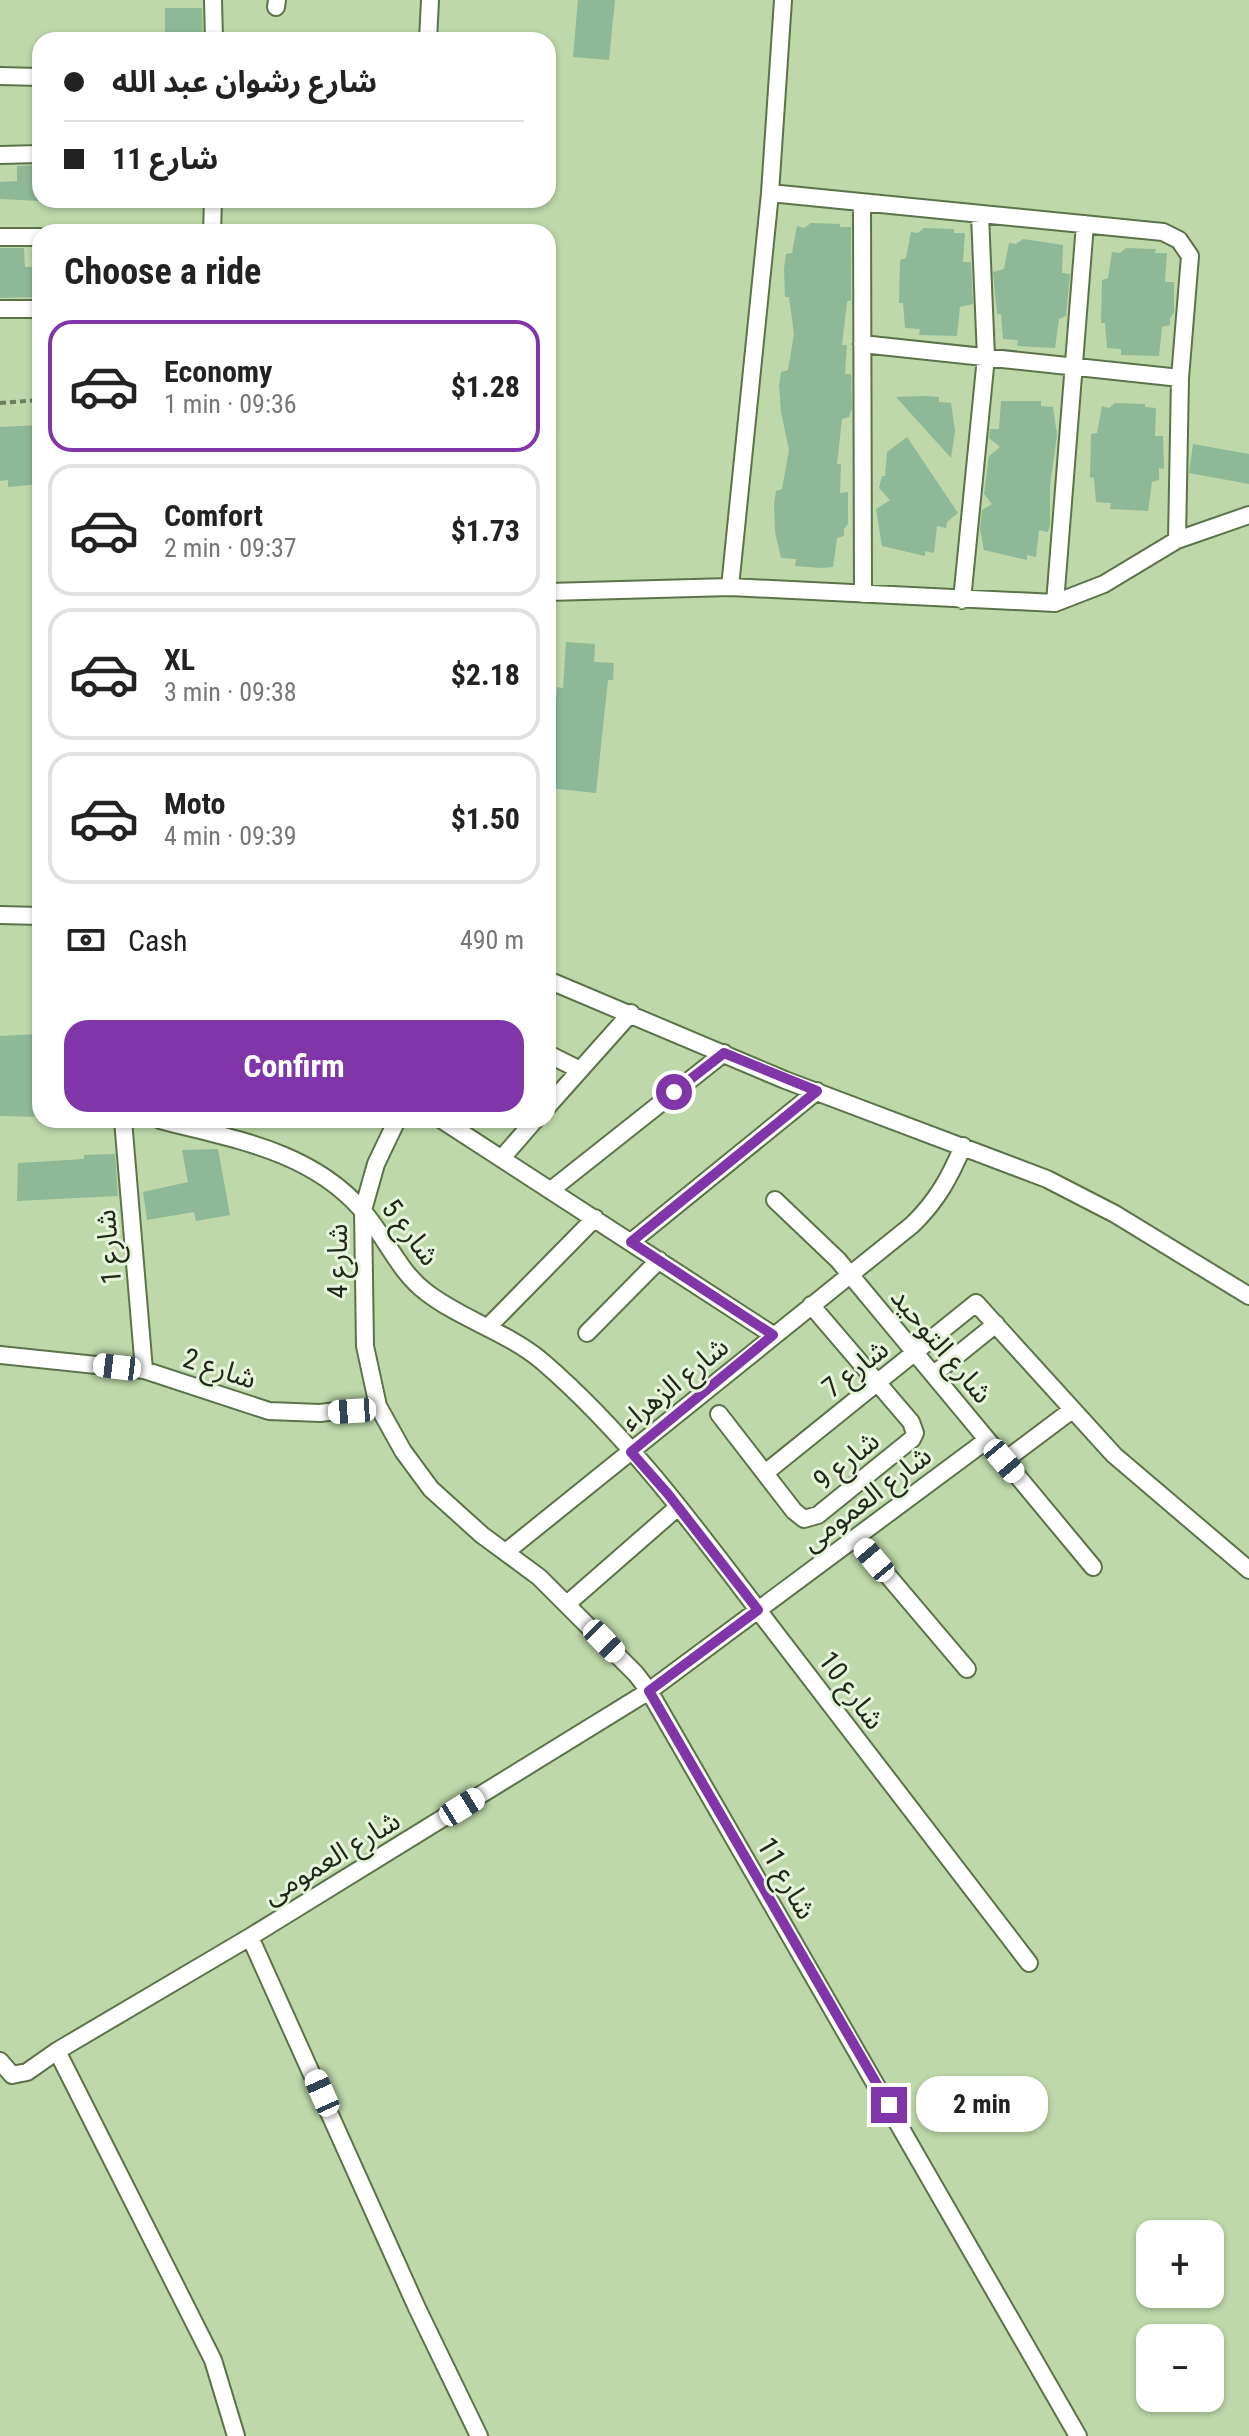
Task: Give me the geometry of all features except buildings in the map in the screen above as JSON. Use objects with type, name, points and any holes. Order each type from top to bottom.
[{"type":"street","points":[[213,0],[214,32]]},
{"type":"street","points":[[428,32],[430,0]]},
{"type":"street","points":[[730,587],[770,193],[783,0]]},
{"type":"street","points":[[0,76],[32,77]]},
{"type":"street","points":[[0,155],[32,154]]},
{"type":"street","points":[[770,193],[1163,232],[1179,240],[1190,256],[1180,378],[1177,540]]},
{"type":"street","points":[[862,203],[863,594]]},
{"type":"street","points":[[962,600],[986,357],[980,215]]},
{"type":"street","points":[[1055,603],[1085,224]]},
{"type":"street","points":[[0,237],[32,237]]},
{"type":"street","points":[[0,309],[32,309]]},
{"type":"street","points":[[862,344],[1180,378]]},
{"type":"street","points":[[556,591],[578,588],[730,587],[1055,603],[1104,584],[1177,540],[1249,515]]},
{"type":"street","points":[[0,915],[32,916]]},
{"type":"street","points":[[556,983],[817,1091],[1047,1179],[1115,1214],[1249,1296]]},
{"type":"street","points":[[556,1097],[631,1013]]},
{"type":"street","points":[[551,1190],[724,1053]]},
{"type":"street","points":[[556,1058],[580,1070]]},
{"type":"street","points":[[631,1242],[817,1091]]},
{"type":"street","name":"شارع 1","points":[[124,1128],[144,1370]]},
{"type":"street","name":"شارع 5","points":[[191,1128],[257,1145],[307,1164],[340,1186],[363,1210],[404,1270],[423,1290],[448,1308],[488,1327],[540,1359],[631,1452]]},
{"type":"street","name":"شارع 4","points":[[378,1406],[365,1346],[363,1210],[376,1164],[393,1128]]},
{"type":"street","points":[[455,1128],[773,1335]]},
{"type":"street","points":[[502,1158],[528,1128]]},
{"type":"street","name":"شارع الزهراء","points":[[507,1551],[932,1205],[951,1177],[963,1146]]},
{"type":"street","name":"شارع التوحيد","points":[[775,1200],[849,1275],[1093,1567]]},
{"type":"street","points":[[488,1327],[595,1218]]},
{"type":"street","points":[[587,1333],[659,1260]]},
{"type":"street","name":"شارع 7","points":[[765,1473],[976,1303],[996,1324]]},
{"type":"street","points":[[811,1305],[879,1382]]},
{"type":"street","points":[[934,1374],[996,1324],[1114,1455],[1249,1570]]},
{"type":"street","name":"شارع 2","points":[[0,1355],[144,1370],[269,1411],[320,1413],[378,1406]]},
{"type":"street","name":"شارع 9","points":[[765,1473],[804,1519],[818,1515],[907,1444],[915,1433],[911,1422],[879,1382]]},
{"type":"street","name":"شارع 11","points":[[378,1406],[403,1451],[431,1489],[482,1535],[539,1577],[636,1674],[649,1691],[1078,2436]]},
{"type":"street","points":[[1004,1461],[1072,1410]]},
{"type":"street","points":[[719,1414],[765,1473]]},
{"type":"street","name":"شارع العمومى","points":[[3,2065],[18,2076],[649,1691],[987,1440]]},
{"type":"street","name":"شارع 10","points":[[631,1452],[678,1507],[1029,1963]]},
{"type":"street","points":[[567,1604],[678,1507]]},
{"type":"street","points":[[856,1538],[967,1669]]},
{"type":"street","points":[[250,1937],[417,2308],[479,2436]]},
{"type":"street","points":[[57,2051],[213,2360],[236,2436]]},
{"type":"path","points":[[0,403],[32,401]]},
{"type":"route","points":[[674,1092],[724,1053],[817,1091],[631,1242],[773,1335],[631,1452],[668,1494],[758,1610],[649,1691],[889,2105]]}]
